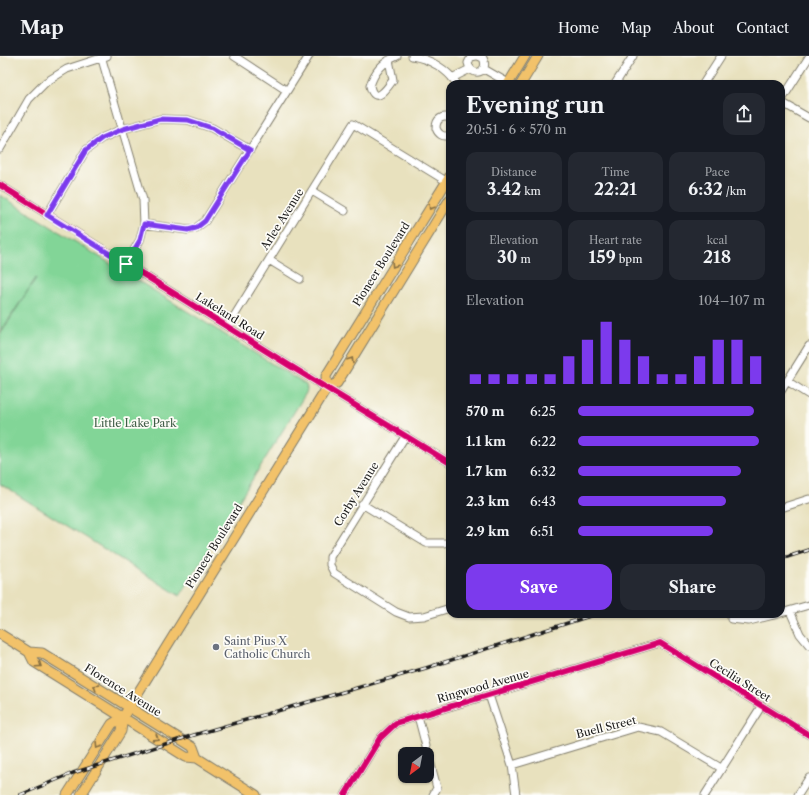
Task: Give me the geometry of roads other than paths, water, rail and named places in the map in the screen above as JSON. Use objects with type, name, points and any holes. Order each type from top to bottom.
[{"type":"main road","points":[[511,80],[525,56]]},
{"type":"main road","points":[[523,80],[538,56]]},
{"type":"main road","name":"Pioneer Boulevard","points":[[327,388],[326,376],[446,181]]},
{"type":"main road","name":"Pioneer Boulevard","points":[[81,795],[121,731],[123,717],[129,707],[327,388],[337,383],[446,206]]},
{"type":"main road","name":"Florence Avenue","points":[[0,634],[29,652],[42,653],[193,747],[197,758]]},
{"type":"main road","name":"Florence Avenue","points":[[29,652],[34,662],[186,757],[197,758],[256,795]]},
{"type":"main road","name":"Pioneer Boulevard","points":[[67,795],[112,724],[123,717]]},
{"type":"street","points":[[0,150],[29,99],[46,82],[67,68],[103,56],[143,200],[144,224],[140,240],[126,264]]},
{"type":"street","points":[[234,56],[286,90]]},
{"type":"street","points":[[144,224],[188,230],[196,228],[205,221],[308,56]]},
{"type":"street","points":[[389,60],[393,80],[384,93],[379,95],[370,89],[371,82],[380,68],[389,60],[397,56]]},
{"type":"street","points":[[412,56],[426,60],[443,70],[454,80]]},
{"type":"street","points":[[477,56],[483,58],[485,63],[484,69],[480,72],[474,72],[470,69],[468,63],[471,58],[477,56]]},
{"type":"street","points":[[618,80],[633,56]]},
{"type":"street","points":[[706,80],[721,56]]},
{"type":"street","points":[[785,96],[809,57]]},
{"type":"street","points":[[456,80],[470,69]]},
{"type":"street","points":[[484,69],[502,80]]},
{"type":"street","points":[[785,104],[809,118]]},
{"type":"street","points":[[446,117],[440,118],[438,120],[436,128],[440,134],[446,136]]},
{"type":"street","points":[[47,215],[86,150],[102,138],[123,129],[160,119],[188,120],[212,128],[250,150]]},
{"type":"street","name":"Arlee Avenue","points":[[228,326],[354,124],[446,177]]},
{"type":"street","name":"Lakeland Road","points":[[0,185],[446,460]]},
{"type":"street","points":[[312,191],[345,211]]},
{"type":"street","points":[[269,260],[300,279]]},
{"type":"street","points":[[785,384],[809,346]]},
{"type":"street","points":[[787,381],[809,395]]},
{"type":"street","name":"Corby Avenue","points":[[406,435],[330,557],[330,566],[334,573],[396,612],[409,617],[424,616],[446,609]]},
{"type":"street","points":[[785,507],[809,499]]},
{"type":"street","points":[[362,504],[426,543],[444,543]]},
{"type":"street","points":[[785,612],[809,605]]},
{"type":"street","points":[[790,611],[800,634],[809,645]]},
{"type":"street","points":[[731,619],[749,622],[764,618]]},
{"type":"street","name":"Ringwood Avenue","points":[[345,795],[380,738],[396,723],[660,643]]},
{"type":"street","name":"Cecilia Street","points":[[660,643],[809,735]]},
{"type":"street","points":[[489,695],[512,764],[516,795]]},
{"type":"street","points":[[705,795],[762,705]]},
{"type":"street","points":[[418,716],[437,788],[433,795]]},
{"type":"street","name":"Buell Street","points":[[512,764],[638,727],[661,732],[721,768]]},
{"type":"street","points":[[798,795],[809,778]]},
{"type":"railway","points":[[785,558],[809,550]]},
{"type":"railway","points":[[20,795],[73,773],[194,735],[426,668],[583,618]]},
{"type":"place","name":"Saint Pius X Catholic Church","points":[[216,647]]},
{"type":"park label","name":"Little Lake Park","points":[[135,423]]}]
